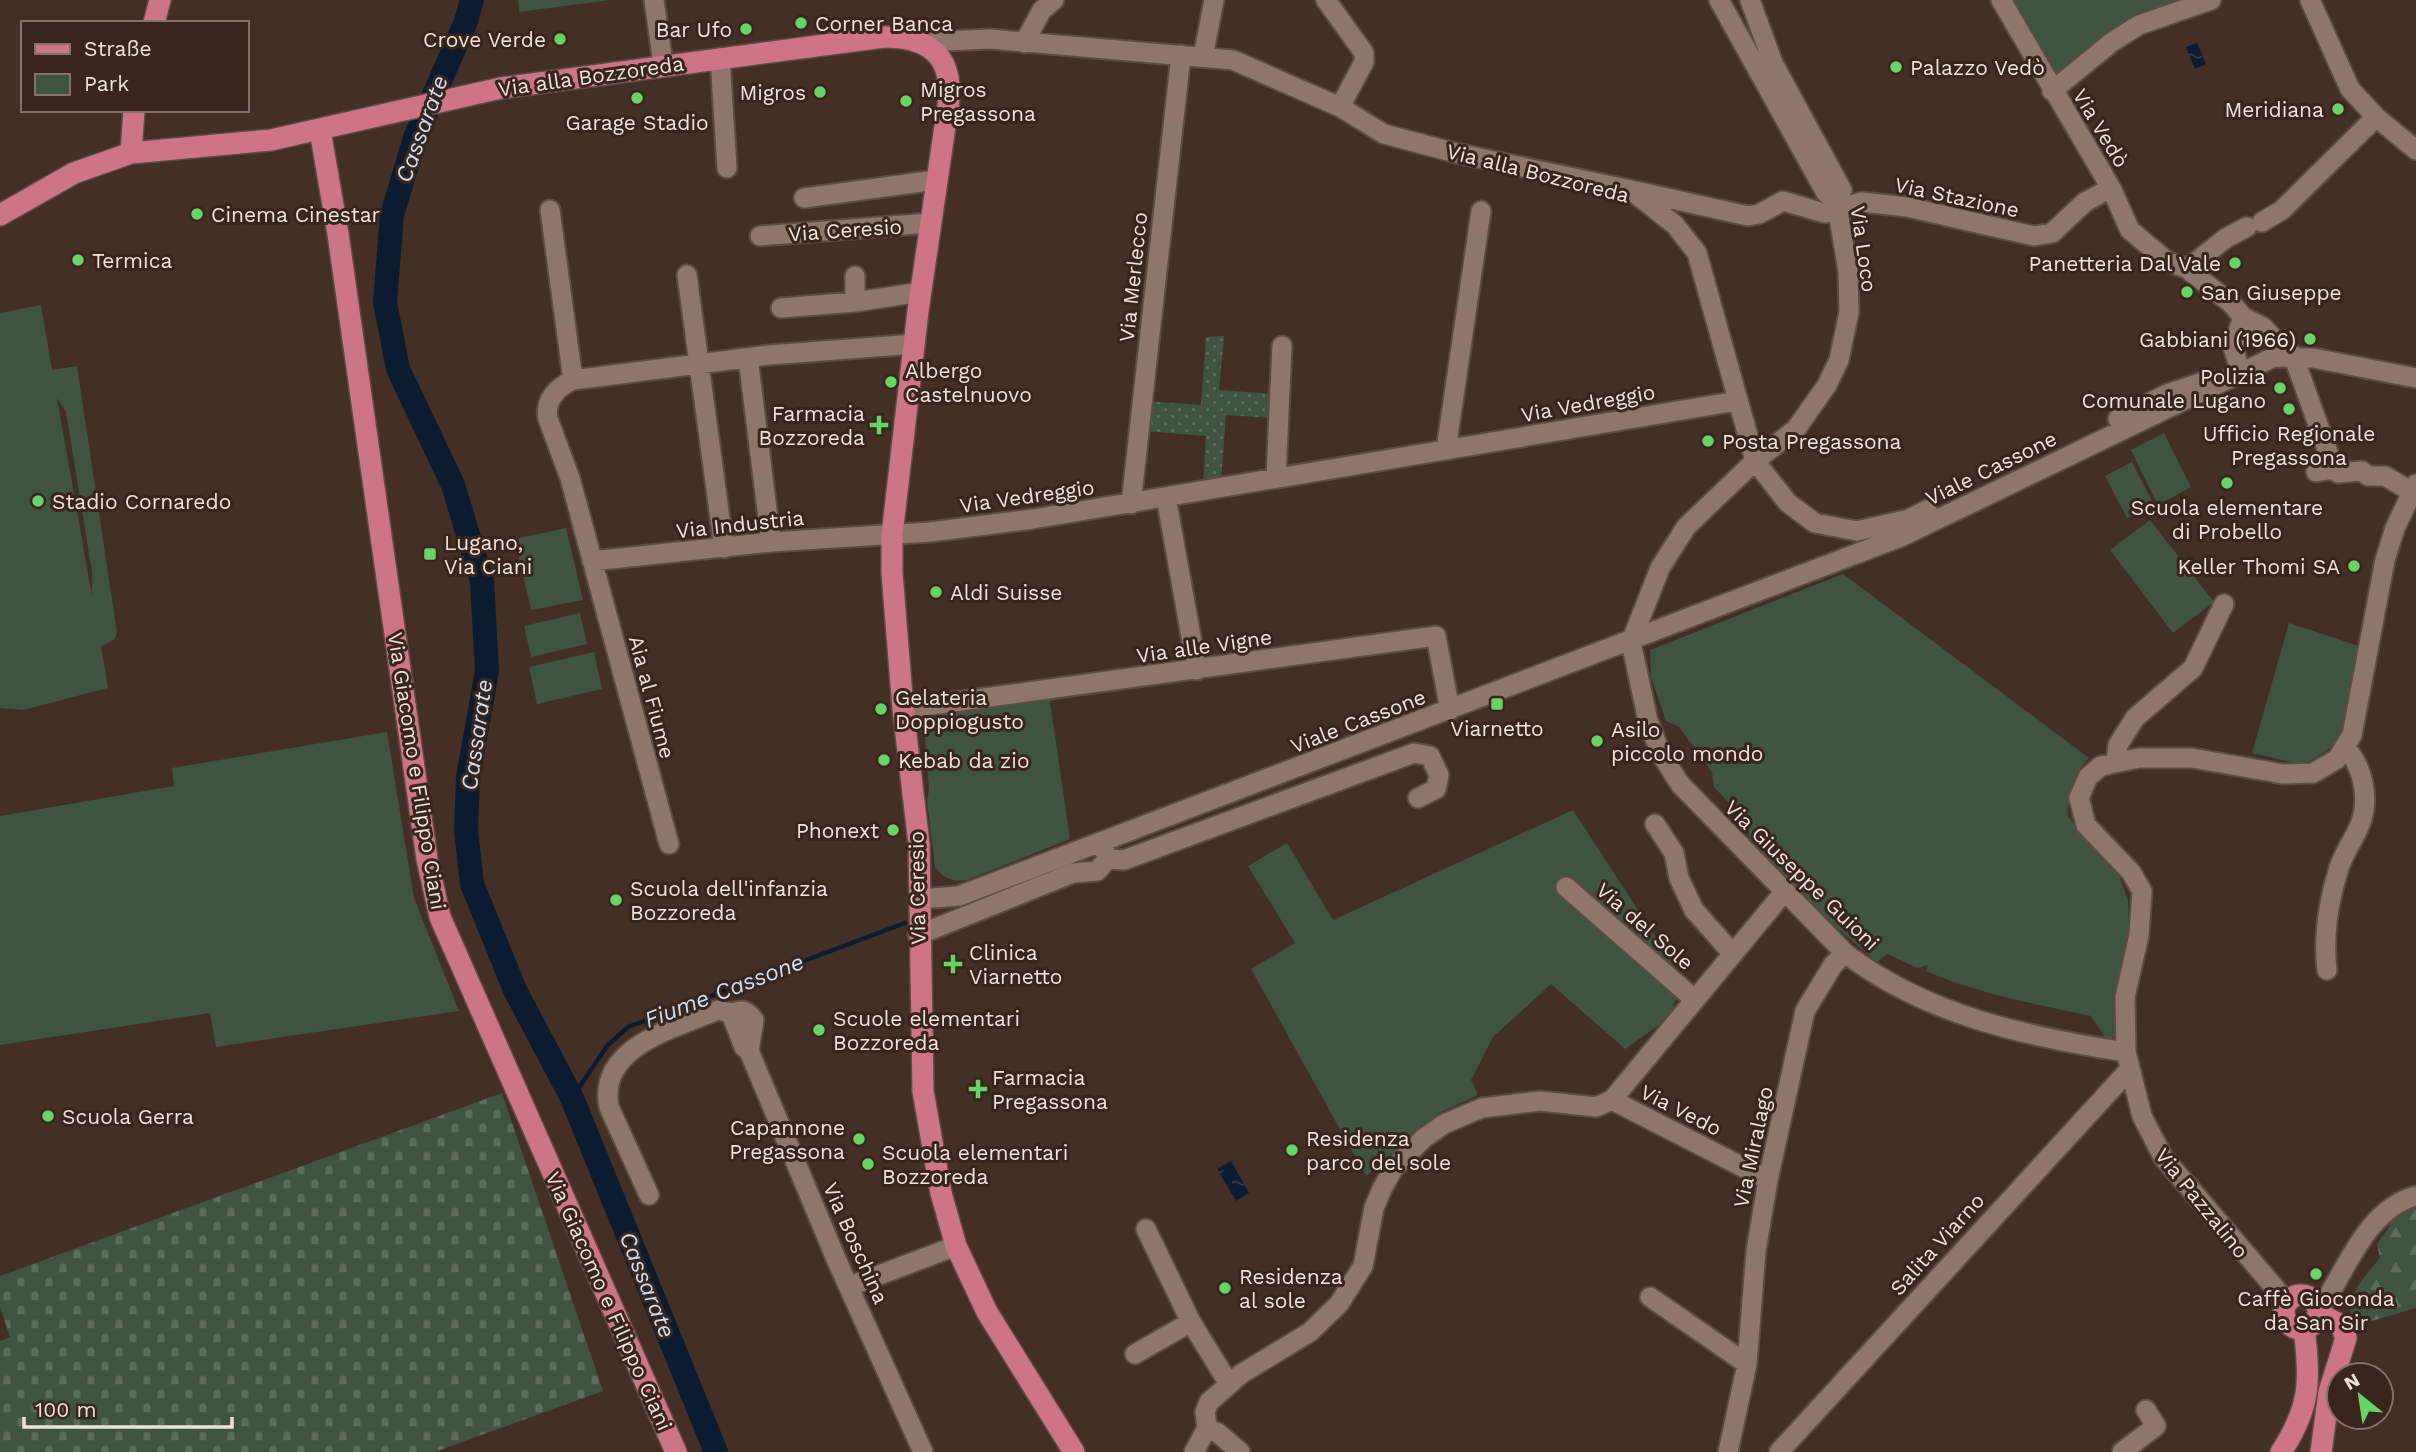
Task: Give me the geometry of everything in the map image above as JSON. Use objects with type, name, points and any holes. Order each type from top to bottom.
[{"type":"main road","points":[[155,21],[160,0]]},
{"type":"main road","name":"Via alla Bozzoreda","points":[[320,130],[463,96],[663,64],[884,37],[922,42]]},
{"type":"main road","points":[[922,42],[941,58],[948,71]]},
{"type":"main road","name":"Via Ceresio","points":[[948,71],[949,99],[930,223],[892,535],[892,573],[902,709],[919,844],[918,935],[923,1091],[941,1193],[956,1246],[987,1312],[1074,1452]]},
{"type":"main road","points":[[131,153],[134,112]]},
{"type":"main road","points":[[0,215],[74,173],[131,153],[271,140],[320,130]]},
{"type":"main road","name":"Via Giacomo e Filippo Ciani","points":[[320,130],[338,234],[427,859],[440,917],[676,1452]]},
{"type":"main road","points":[[2281,1452],[2306,1405],[2314,1317],[2311,1298],[2301,1295],[2287,1302],[2284,1312],[2287,1321],[2294,1328],[2314,1317],[2341,1325],[2346,1338],[2329,1392],[2321,1452]]},
{"type":"street","points":[[654,0],[663,64]]},
{"type":"street","points":[[1024,43],[1042,10],[1054,0]]},
{"type":"street","points":[[1203,57],[1214,0]]},
{"type":"street","points":[[1326,0],[1364,53],[1364,62],[1339,107]]},
{"type":"street","name":"Via Loco","points":[[1631,642],[1660,568],[1686,527],[1755,461],[1796,429],[1827,385],[1839,360],[1850,312],[1848,271],[1836,206],[1826,193],[1719,0]]},
{"type":"street","points":[[1751,0],[1773,63],[1842,190],[1836,206]]},
{"type":"street","name":"Via Vedò","points":[[2001,0],[2111,188]]},
{"type":"street","name":"Via Vedò","points":[[2052,91],[2123,34],[2164,14],[2211,0]]},
{"type":"street","points":[[2310,0],[2350,89],[2376,117],[2416,150]]},
{"type":"street","points":[[948,71],[952,56],[962,40]]},
{"type":"street","name":"Via alla Bozzoreda","points":[[922,42],[962,40],[1024,43],[1203,57],[1244,64],[1339,107],[1384,134],[1456,153],[1631,190],[1675,225],[1697,254],[1709,289],[1755,461],[1802,516],[1834,529],[1868,530],[1909,519],[2067,446],[2168,394],[2205,379],[2217,386]]},
{"type":"street","name":"Via Merlecco","points":[[1131,503],[1181,55]]},
{"type":"street","points":[[720,58],[727,168]]},
{"type":"street","points":[[2187,269],[2226,238],[2282,210],[2376,117]]},
{"type":"street","name":"Via Ceresio","points":[[804,198],[936,180]]},
{"type":"street","points":[[2111,188],[2137,239],[2168,262],[2187,269],[2232,304],[2243,317],[2263,327],[2283,351],[2325,470],[2339,473],[2362,471],[2368,476],[2385,476],[2414,488],[2395,528],[2385,560],[2352,735],[2346,749],[2326,767],[2297,775],[2172,757],[2116,761],[2118,745],[2135,718],[2193,668],[2224,604]]},
{"type":"street","name":"Via Stazione","points":[[1631,190],[1748,216],[1759,214],[1783,201],[1824,213],[1836,206],[1876,203],[2034,236],[2052,233],[2085,202],[2111,188]]},
{"type":"street","points":[[550,210],[573,380],[748,358],[915,344]]},
{"type":"street","points":[[1446,450],[1481,211]]},
{"type":"street","name":"Via Ceresio","points":[[760,236],[930,223]]},
{"type":"street","points":[[687,275],[724,548]]},
{"type":"street","points":[[855,276],[855,302]]},
{"type":"street","points":[[781,308],[855,302],[921,292]]},
{"type":"street","points":[[2241,373],[2232,347],[2243,317]]},
{"type":"street","points":[[1276,477],[1282,345]]},
{"type":"street","points":[[2283,351],[2416,378]]},
{"type":"street","name":"Viale Cassone","points":[[919,899],[959,896],[1104,850],[1450,710],[1903,536],[2217,386],[2283,351]]},
{"type":"street","points":[[748,358],[771,542]]},
{"type":"street","name":"Aia al Fiume","points":[[573,380],[555,393],[546,410],[570,478],[669,844]]},
{"type":"street","name":"Via Vedreggio","points":[[892,535],[1131,503],[1737,401]]},
{"type":"street","points":[[1167,497],[1197,670]]},
{"type":"street","name":"Via Industria","points":[[592,561],[771,542],[892,535]]},
{"type":"street","name":"Via alle Vigne","points":[[902,709],[1436,636],[1450,710]]},
{"type":"street","name":"Via Giuseppe Guioni","points":[[1631,642],[1638,686],[1661,754],[1699,806],[1845,954],[1902,990],[1944,1009],[2128,1061]]},
{"type":"street","points":[[2327,970],[2326,944],[2335,881],[2345,852],[2362,819],[2362,781],[2356,760],[2346,749]]},
{"type":"street","name":"Viale Cassone","points":[[1104,850],[1124,860],[1414,753],[1430,756],[1439,775],[1436,789],[1418,798]]},
{"type":"street","name":"Via Pazzalino","points":[[2116,761],[2091,774],[2084,784],[2079,805],[2086,825],[2132,872],[2141,891],[2142,915],[2125,997],[2128,1061],[2142,1116],[2163,1157],[2287,1302]]},
{"type":"street","name":"Via del Sole","points":[[1656,824],[1674,853],[1679,878],[1694,910],[1733,954]]},
{"type":"street","name":"Viale Cassone","points":[[918,935],[1073,873],[1097,871],[1104,850]]},
{"type":"street","name":"Via del Sole","points":[[1566,887],[1694,999]]},
{"type":"street","name":"Via del Sole","points":[[1612,1100],[1785,891]]},
{"type":"street","name":"Via Miralago","points":[[1728,1452],[1747,1364],[1756,1251],[1768,1180],[1805,1012],[1833,965],[1845,954]]},
{"type":"street","name":"Via Boschina","points":[[649,1195],[609,1107],[606,1092],[614,1068],[642,1042],[718,1010],[731,1013],[740,1009],[748,1012],[754,1020],[749,1051],[923,1452]]},
{"type":"street","name":"Salita Viarno","points":[[1779,1452],[2128,1061]]},
{"type":"street","points":[[1194,1452],[1207,1428],[1205,1412],[1209,1402],[1229,1384],[1310,1332],[1339,1304],[1363,1266],[1374,1208],[1382,1189],[1393,1169],[1424,1138],[1444,1124],[1482,1108],[1540,1101],[1595,1107],[1612,1100]]},
{"type":"street","name":"Via Vedo","points":[[1612,1100],[1768,1180]]},
{"type":"street","points":[[2314,1317],[2378,1218],[2394,1205],[2416,1196]]},
{"type":"street","points":[[1146,1229],[1191,1322],[1229,1384]]},
{"type":"street","points":[[850,1286],[956,1246]]},
{"type":"street","points":[[1650,1297],[1747,1364]]},
{"type":"street","points":[[1135,1354],[1191,1322]]},
{"type":"street","points":[[2122,1452],[2156,1426],[2146,1410]]},
{"type":"street","points":[[1207,1428],[1218,1433],[1240,1452]]},
{"type":"green space","points":[[518,0],[610,0],[519,12]]},
{"type":"green space","points":[[2005,0],[2186,0],[2073,69],[2053,77]]},
{"type":"green space","name":"Stadio Cornaredo","points":[[41,305],[52,370],[77,366],[117,633],[114,640],[101,646],[108,688],[23,710],[0,708],[0,313]],"holes":[[[57,398],[66,412],[92,572],[92,596]]]},
{"type":"green space","points":[[1224,336],[1219,390],[1275,394],[1273,418],[1226,415],[1221,481],[1203,484],[1206,436],[1143,431],[1146,401],[1201,405],[1206,337]]},
{"type":"green space","points":[[2164,433],[2191,487],[2158,505],[2131,450]]},
{"type":"green space","points":[[2132,462],[2154,505],[2127,518],[2105,476]]},
{"type":"green space","points":[[2150,520],[2214,602],[2173,633],[2110,550]]},
{"type":"green space","points":[[566,528],[583,600],[531,610],[515,539]]},
{"type":"green space","points":[[1843,574],[2089,758],[2072,785],[2068,817],[2118,873],[2128,900],[2129,934],[2117,986],[2117,1036],[2107,1040],[2091,1016],[2007,998],[1966,986],[1926,971],[1928,965],[1918,968],[1887,954],[1877,962],[1751,856],[1748,824],[1714,787],[1712,772],[1679,727],[1666,721],[1651,677],[1650,650]]},
{"type":"green space","points":[[580,613],[587,644],[531,657],[524,626]]},
{"type":"green space","points":[[2289,623],[2359,646],[2341,736],[2335,745],[2304,765],[2252,753]]},
{"type":"green space","points":[[594,652],[602,689],[537,704],[529,667]]},
{"type":"green space","points":[[1049,695],[1070,839],[967,880],[945,877],[935,867],[927,800],[929,790],[925,738],[919,729],[920,718]]},
{"type":"green space","points":[[387,732],[414,898],[459,1011],[216,1047],[210,1013],[0,1045],[0,816],[174,786],[172,768]]},
{"type":"green space","points":[[1573,810],[1688,987],[1673,1004],[1677,1012],[1625,1049],[1551,984],[1493,1037],[1471,1080],[1478,1095],[1439,1113],[1366,1176],[1251,969],[1295,943],[1248,866],[1287,843],[1333,920]]},
{"type":"green space","points":[[502,1093],[603,1391],[435,1452],[0,1452],[0,1341],[10,1337],[0,1307],[0,1276]]},
{"type":"green space","points":[[2416,1202],[2416,1308],[2365,1323],[2351,1317],[2355,1292],[2380,1258],[2377,1244],[2390,1226],[2388,1219]]},
{"type":"water","points":[[2197,43],[2206,64],[2195,69],[2186,47]]},
{"type":"water","points":[[1231,1161],[1249,1193],[1236,1201],[1217,1169]]},
{"type":"waterway","name":"Cassarate","points":[[472,0],[465,24],[415,138],[392,215],[385,302],[398,369],[453,485],[482,581],[487,671],[468,777],[466,830],[472,884],[515,990],[572,1098],[716,1452]]},
{"type":"waterway","name":"Fiume Cassone","points":[[572,1098],[607,1046],[628,1027],[905,923]]},
{"type":"place","name":"Corner Banca","points":[[801,23]]},
{"type":"place","name":"Bar Ufo","points":[[746,29]]},
{"type":"place","name":"Crove Verde","points":[[560,39]]},
{"type":"place","name":"Palazzo Vedò","points":[[1896,67]]},
{"type":"place","name":"Migros","points":[[820,92]]},
{"type":"place","name":"Garage Stadio","points":[[637,98]]},
{"type":"place","name":"Migros Pregassona","points":[[906,101]]},
{"type":"place","name":"Meridiana","points":[[2338,109]]},
{"type":"place","name":"Cinema Cinestar","points":[[197,214]]},
{"type":"place","name":"Termica","points":[[78,260]]},
{"type":"place","name":"Panetteria Dal Vale","points":[[2235,263]]},
{"type":"place","name":"San Giuseppe","points":[[2187,292]]},
{"type":"place","name":"Gabbiani (1966)","points":[[2310,339]]},
{"type":"place","name":"Albergo Castelnuovo","points":[[891,382]]},
{"type":"place","name":"Polizia Comunale Lugano","points":[[2280,388]]},
{"type":"place","name":"Ufficio Regionale Pregassona","points":[[2289,409]]},
{"type":"place","name":"Farmacia Bozzoreda","points":[[879,425]]},
{"type":"place","name":"Posta Pregassona","points":[[1708,441]]},
{"type":"place","name":"Scuola elementare di Probello","points":[[2227,483]]},
{"type":"place","name":"Stadio Cornaredo","points":[[38,501]]},
{"type":"place","name":"Lugano, Via Ciani","points":[[430,554]]},
{"type":"place","name":"Keller Thomi SA","points":[[2354,566]]},
{"type":"place","name":"Aldi Suisse","points":[[936,592]]},
{"type":"place","name":"Viarnetto","points":[[1497,704]]},
{"type":"place","name":"Gelateria Doppiogusto","points":[[881,709]]},
{"type":"place","name":"Asilo piccolo mondo","points":[[1597,741]]},
{"type":"place","name":"Kebab da zio","points":[[884,760]]},
{"type":"place","name":"Phonext","points":[[893,830]]},
{"type":"place","name":"Scuola dell'infanzia Bozzoreda","points":[[616,900]]},
{"type":"place","name":"Clinica Viarnetto","points":[[953,964]]},
{"type":"place","name":"Scuole elementari Bozzoreda","points":[[819,1030]]},
{"type":"place","name":"Farmacia Pregassona","points":[[978,1089]]},
{"type":"place","name":"Scuola Gerra","points":[[48,1116]]},
{"type":"place","name":"Capannone Pregassona","points":[[859,1139]]},
{"type":"place","name":"Residenza parco del sole","points":[[1292,1150]]},
{"type":"place","name":"Scuola elementari Bozzoreda","points":[[868,1164]]},
{"type":"place","name":"Caffè Gioconda da San Sir","points":[[2316,1274]]},
{"type":"place","name":"Residenza al sole","points":[[1225,1288]]}]
